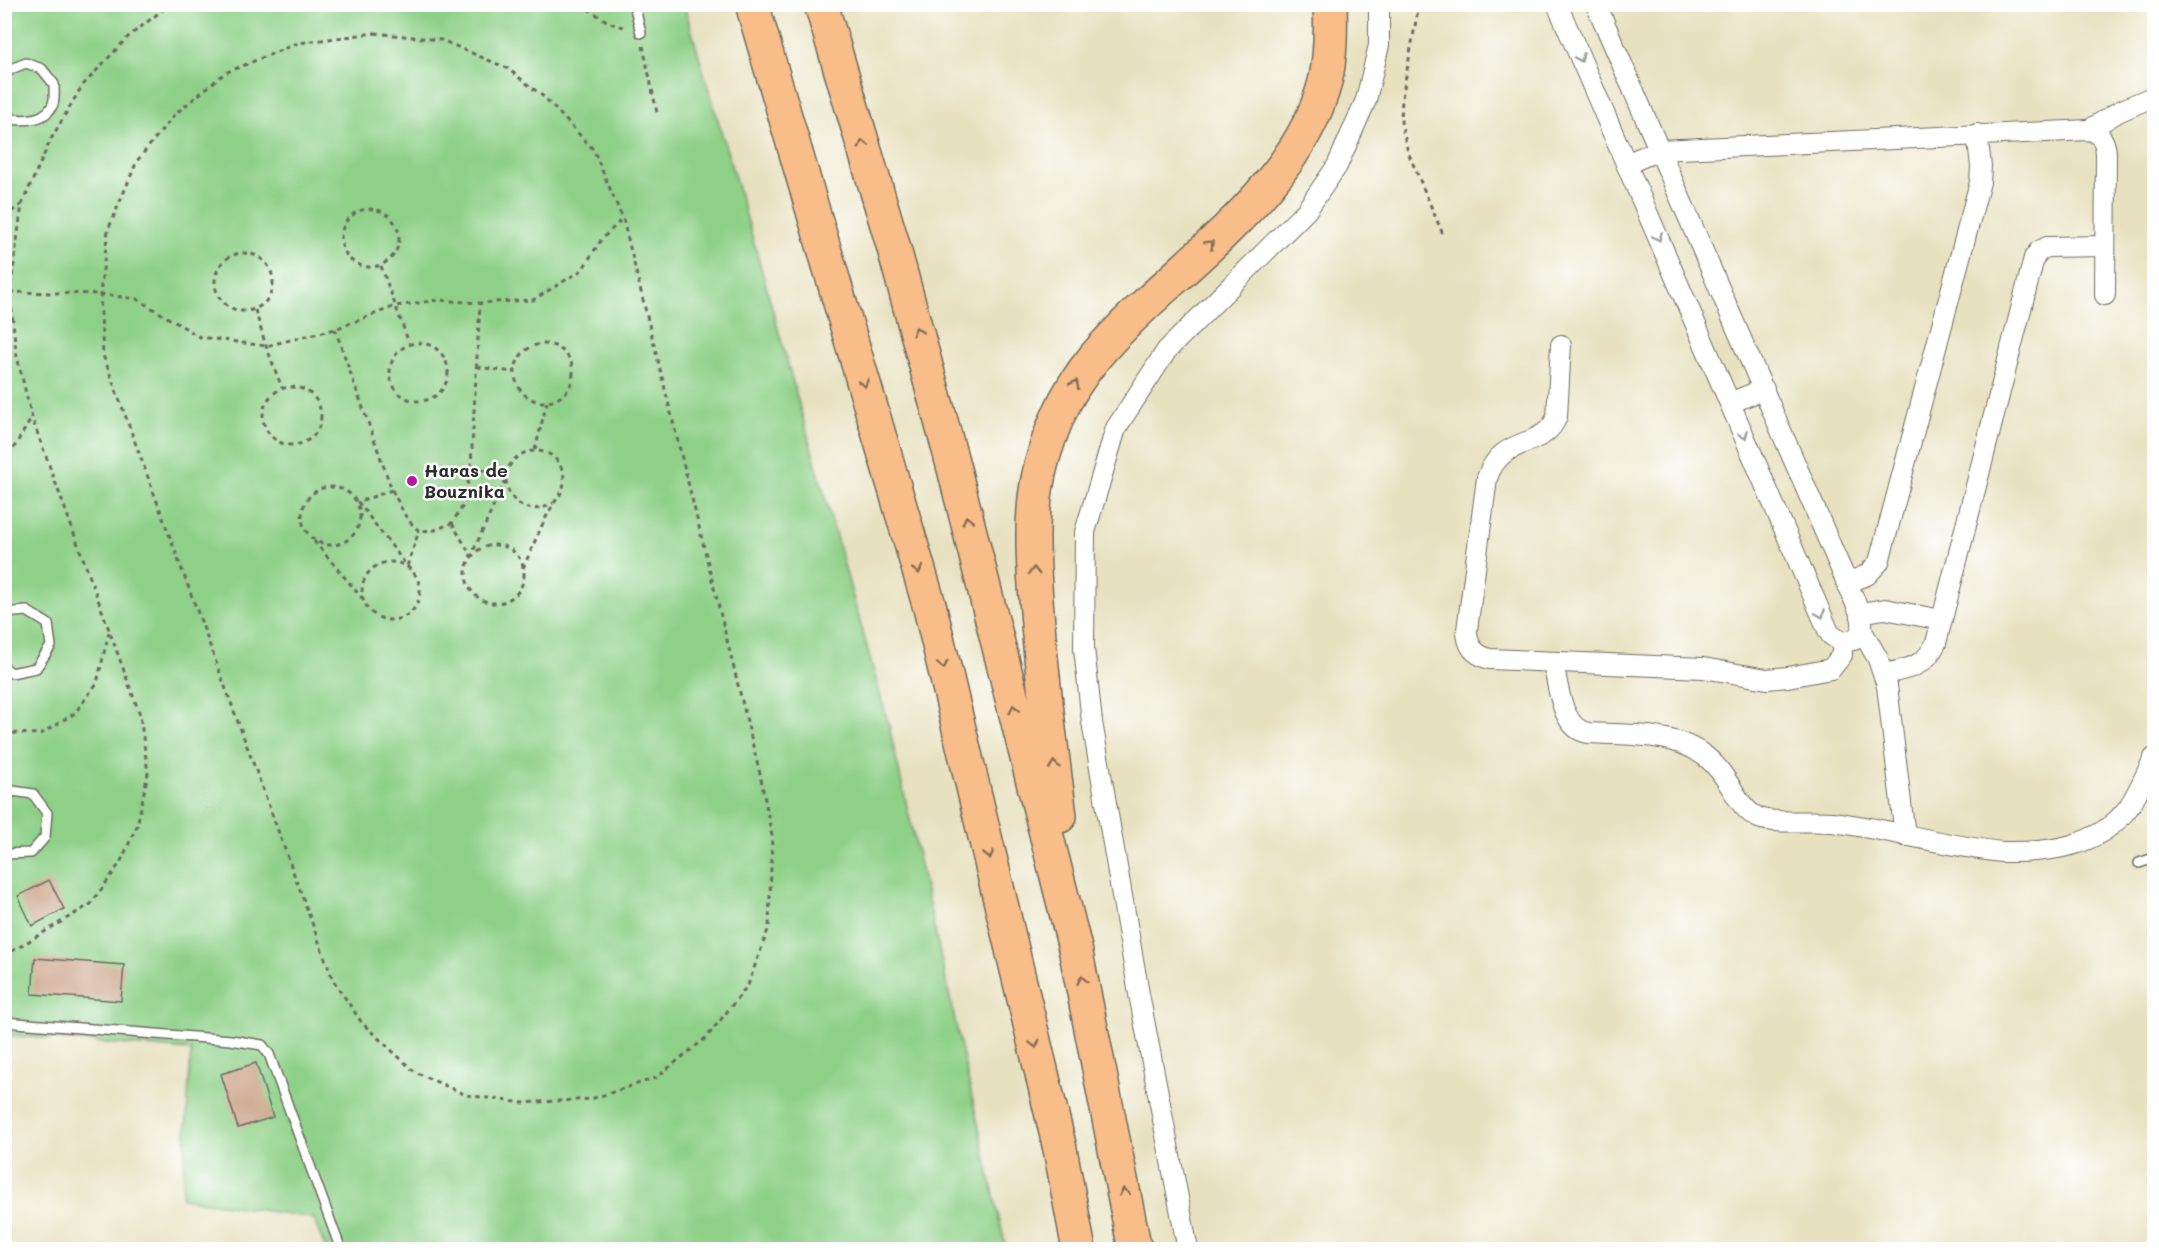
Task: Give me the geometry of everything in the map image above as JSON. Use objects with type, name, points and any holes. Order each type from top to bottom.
[{"type":"highway","points":[[731,4],[839,297]]},
{"type":"highway","points":[[752,4],[930,608],[1060,1149],[1080,1250]]},
{"type":"highway","points":[[821,4],[893,245],[953,465],[1076,948],[1135,1250]]},
{"type":"highway","points":[[1076,948],[1041,661],[1035,586],[1034,508],[1043,460],[1058,416],[1079,376],[1093,358],[1108,340],[1264,191],[1291,153],[1311,119],[1326,78],[1332,38],[1330,4]]},
{"type":"street","points":[[1188,1250],[1139,994],[1092,722],[1084,648],[1085,532],[1116,428],[1167,350],[1306,211],[1337,166],[1366,100],[1379,45],[1379,4]]},
{"type":"street","points":[[1557,4],[1831,635],[1842,642],[1854,640],[1861,622],[1885,609],[1941,620]]},
{"type":"street","points":[[1596,4],[1764,389],[1884,674],[1889,698],[1905,836]]},
{"type":"street","points":[[2089,130],[2118,112],[2154,96]]},
{"type":"street","points":[[1626,164],[1659,150],[2089,130],[2099,135],[2105,146],[2105,295]]},
{"type":"street","points":[[1847,583],[1872,571],[1877,567],[1881,556],[1980,182],[1981,159],[1977,134]]},
{"type":"street","points":[[1884,674],[1914,668],[1931,654],[1936,643],[2034,258],[2039,251],[2047,247],[2105,246]]},
{"type":"street","points":[[1561,345],[1557,416],[1554,423],[1544,434],[1502,453],[1490,468],[1487,478],[1467,630],[1471,648],[1483,657],[1703,668],[1756,678],[1778,679],[1831,669],[1842,655],[1842,642]]},
{"type":"street","points":[[1730,403],[1764,389]]},
{"type":"street","points":[[1553,662],[1566,714],[1578,730],[1588,733],[1669,738],[1690,746],[1711,760],[1744,806],[1760,818],[1775,821],[1829,822],[2002,852],[2038,851],[2093,838],[2114,824],[2129,807],[2154,758]]},
{"type":"lane","points":[[634,4],[641,33]]},
{"type":"lane","points":[[4,76],[11,69],[26,63],[42,69],[54,84],[52,104],[41,117],[20,121],[4,118]]},
{"type":"lane","points":[[4,613],[27,611],[48,624],[51,646],[36,668],[12,673],[4,668]]},
{"type":"lane","points":[[4,796],[13,791],[33,794],[47,813],[45,837],[31,853],[4,854]]},
{"type":"lane","points":[[2139,863],[2154,858]]},
{"type":"lane","points":[[4,1022],[231,1040],[262,1045],[269,1054],[341,1250]]},
{"type":"path","points":[[4,956],[91,904],[120,863],[137,826],[148,773],[140,715],[32,418],[16,352],[10,292],[22,204],[51,139],[82,86],[128,38],[170,4]]},
{"type":"path","points":[[580,4],[610,23],[641,33],[657,113]]},
{"type":"path","points":[[1419,4],[1402,98],[1401,122],[1408,152],[1444,237]]},
{"type":"path","points":[[375,33],[441,40],[507,68],[545,98],[593,148],[623,219],[760,774],[772,836],[769,927],[748,985],[707,1036],[656,1078],[591,1099],[523,1103],[466,1095],[415,1072],[362,1023],[333,980],[103,355],[100,294],[108,230],[137,161],[174,115],[225,73],[298,43],[375,33]]},
{"type":"path","points":[[4,217],[22,204]]},
{"type":"path","points":[[361,210],[379,210],[392,218],[397,225],[398,249],[389,262],[381,266],[365,268],[357,265],[345,254],[342,246],[342,229],[346,221],[361,210]]},
{"type":"path","points":[[10,292],[100,294],[137,299],[200,337],[266,346],[334,329],[396,306],[438,300],[480,303],[533,300],[582,270],[601,240],[623,219]]},
{"type":"path","points":[[235,254],[252,254],[260,257],[271,269],[274,285],[272,293],[262,306],[255,310],[239,312],[231,309],[224,304],[216,290],[216,273],[220,265],[235,254]]},
{"type":"path","points":[[381,266],[409,344]]},
{"type":"path","points":[[334,329],[393,490],[407,519],[419,531],[435,530],[452,523],[464,504],[471,465],[480,303]]},
{"type":"path","points":[[255,310],[282,388]]},
{"type":"path","points":[[409,344],[427,344],[435,347],[448,366],[447,382],[443,390],[422,402],[406,399],[390,380],[391,362],[395,354],[409,344]]},
{"type":"path","points":[[535,345],[552,345],[566,353],[573,367],[572,383],[562,396],[547,402],[539,402],[524,395],[519,388],[515,372],[520,355],[535,345]]},
{"type":"path","points":[[477,367],[515,372]]},
{"type":"path","points":[[282,388],[300,388],[313,396],[321,411],[319,427],[310,440],[303,444],[286,446],[278,443],[271,438],[263,424],[264,406],[268,399],[282,388]]},
{"type":"path","points":[[535,450],[547,402]]},
{"type":"path","points":[[4,464],[32,418]]},
{"type":"path","points":[[535,450],[551,455],[562,467],[565,483],[563,490],[553,503],[523,568],[522,584],[518,591],[506,601],[489,603],[481,600],[469,589],[465,573],[512,463],[526,452],[535,450]]},
{"type":"path","points":[[471,465],[506,479]]},
{"type":"path","points":[[506,479],[510,495],[522,507],[538,510],[553,503]]},
{"type":"path","points":[[340,487],[358,502],[417,578],[420,594],[415,609],[394,620],[378,618],[366,606],[363,598],[311,537],[303,523],[303,506],[314,492],[322,488],[340,487]]},
{"type":"path","points":[[358,502],[393,490]]},
{"type":"path","points":[[311,537],[318,542],[334,545],[350,539],[361,518],[358,502]]},
{"type":"path","points":[[452,523],[471,556]]},
{"type":"path","points":[[407,566],[419,531]]},
{"type":"path","points":[[471,556],[485,546],[503,545],[516,554],[523,568]]},
{"type":"path","points":[[363,598],[363,582],[374,567],[390,561],[407,566]]},
{"type":"path","points":[[4,734],[41,734],[75,713],[97,683],[110,632]]},
{"type":"green space","name":"Haras de Bouznika","points":[[4,5],[684,5],[752,236],[889,726],[1006,1249],[326,1249],[313,1218],[182,1198],[191,1050],[5,1035]]},
{"type":"building","points":[[49,880],[64,909],[32,926],[18,896]]},
{"type":"building","points":[[35,958],[124,965],[121,1001],[32,994]]},
{"type":"building","points":[[256,1063],[273,1117],[238,1128],[221,1074]]},
{"type":"place","name":"Haras de Bouznika","points":[[412,481]]}]
